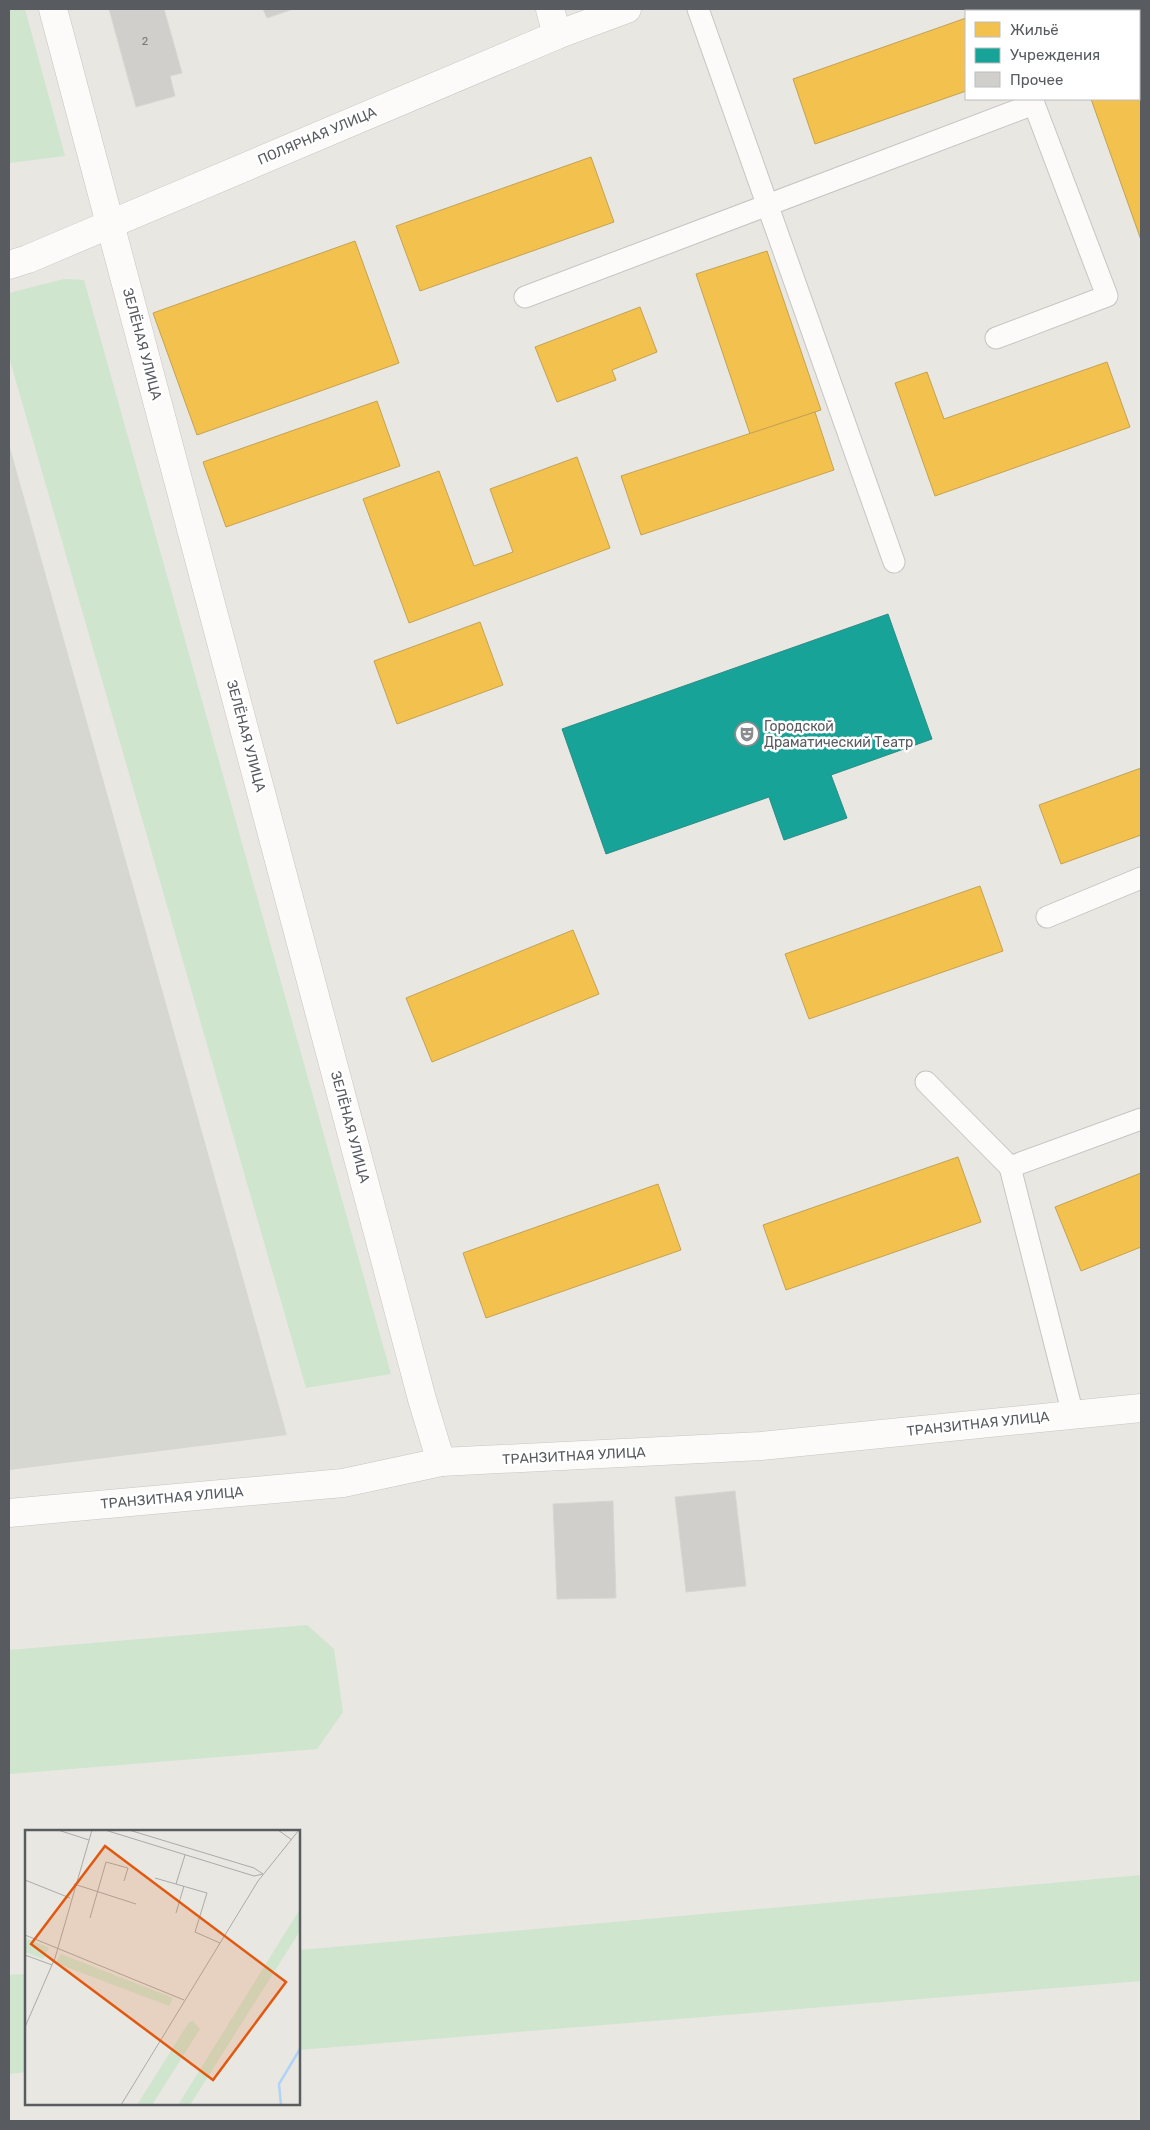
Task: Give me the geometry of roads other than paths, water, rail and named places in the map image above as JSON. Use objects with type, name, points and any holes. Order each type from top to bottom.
[{"type":"street","name":"ЗЕЛЁНАЯ УЛИЦА","points":[[52,9],[422,1399],[441,1462]]},
{"type":"street","points":[[550,9],[557,35]]},
{"type":"street","name":"ПОЛЯРНАЯ УЛИЦА","points":[[9,265],[28,259],[109,223],[557,35],[627,9]]},
{"type":"street","name":"ТРАНЗИТНАЯ УЛИЦА","points":[[9,1513],[343,1483],[441,1462],[761,1446],[1141,1408]]},
{"type":"lane","points":[[698,9],[894,562]]},
{"type":"lane","points":[[525,296],[1034,104],[1107,296],[996,338]]},
{"type":"lane","points":[[1047,917],[1141,878]]},
{"type":"lane","points":[[926,1082],[1010,1167],[1073,1415]]},
{"type":"lane","points":[[1010,1167],[1141,1119]]},
{"type":"place","name":"Городской Драматический Театр","points":[[747,734]]}]
